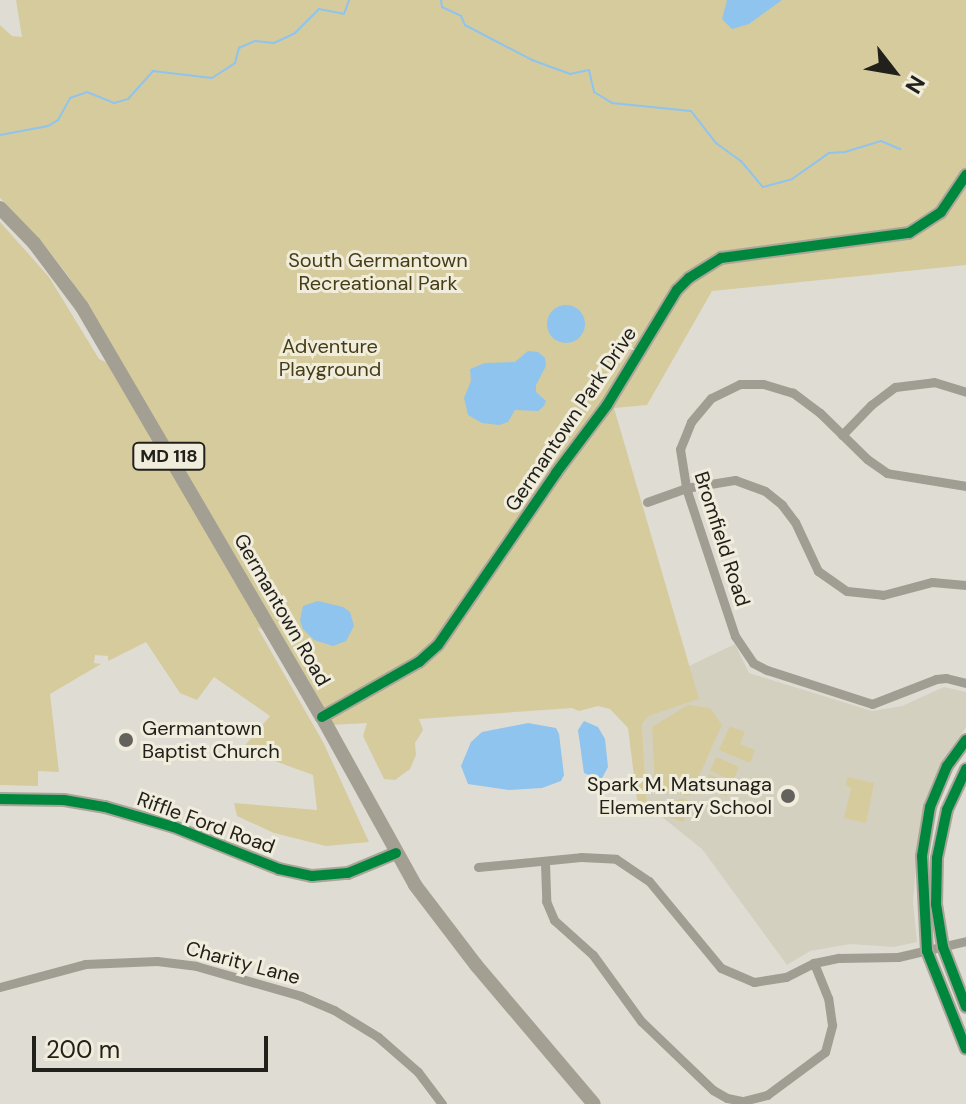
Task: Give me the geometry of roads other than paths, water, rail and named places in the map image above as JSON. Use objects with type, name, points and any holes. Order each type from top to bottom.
[{"type":"main road","name":"Germantown Road","points":[[0,208],[34,243],[82,307],[322,717],[396,853],[444,925],[594,1104]]},
{"type":"street","name":"Germantown Park Drive","points":[[322,717],[419,662],[438,645],[607,405],[677,290],[689,278],[721,258],[874,241],[909,233],[941,212],[966,175]]},
{"type":"street","points":[[842,435],[871,405],[895,387],[920,381],[966,392]]},
{"type":"street","name":"Bromfield Road","points":[[966,486],[887,473],[793,393],[777,386],[740,384],[711,398],[684,434],[680,449],[686,488],[735,636],[753,663],[872,704],[936,679],[966,683]]},
{"type":"street","points":[[647,502],[686,488],[735,480],[765,491],[795,522],[818,571],[847,591],[883,595],[932,582],[966,585]]},
{"type":"street","points":[[966,740],[947,766],[930,807],[922,856],[927,951],[966,1049]]},
{"type":"street","points":[[966,769],[947,810],[937,858],[936,904],[943,947],[966,1007]]},
{"type":"street","name":"Riffle Ford Road","points":[[0,799],[64,800],[105,807],[174,827],[279,869],[312,876],[348,873],[396,853]]},
{"type":"street","points":[[478,867],[601,857],[628,865],[668,901],[721,968],[737,977],[766,983],[814,963],[927,951],[966,941]]},
{"type":"street","points":[[545,863],[546,901],[554,920],[593,955],[641,1021],[713,1090],[727,1098],[743,1101],[767,1095],[825,1052],[832,1025],[828,998],[814,963]]},
{"type":"street","name":"Charity Lane","points":[[0,987],[85,964],[157,961],[196,966],[301,996],[334,1010],[378,1037],[418,1072],[442,1104]]},
{"type":"water","points":[[727,0],[782,0],[749,24],[732,29],[722,19]]},
{"type":"water","points":[[566,305],[579,311],[585,324],[579,337],[566,343],[553,337],[547,324],[553,311]]},
{"type":"water","points":[[528,351],[538,352],[545,358],[546,366],[536,385],[536,392],[546,401],[544,406],[538,411],[515,410],[508,422],[499,425],[482,423],[468,415],[464,398],[471,381],[470,369],[485,363],[515,362]]},
{"type":"water","points":[[318,601],[343,607],[350,612],[354,626],[346,641],[333,646],[314,640],[303,629],[300,620],[303,606]]},
{"type":"water","points":[[584,721],[598,727],[605,739],[608,767],[601,780],[584,773],[578,730]]},
{"type":"water","points":[[528,723],[556,728],[564,775],[561,781],[542,788],[509,790],[468,784],[461,766],[471,742],[482,732]]},
{"type":"waterway","points":[[0,135],[48,126],[58,120],[70,98],[87,92],[114,103],[128,99],[153,71],[212,78],[235,63],[239,48],[255,41],[274,43],[295,33],[319,9],[344,14],[349,0]]},
{"type":"waterway","points":[[441,0],[442,7],[461,16],[465,25],[532,60],[570,74],[589,70],[594,92],[612,103],[691,111],[716,143],[741,161],[763,187],[792,179],[829,153],[845,152],[881,141],[900,149]]},
{"type":"place","name":"Germantown Baptist Church","points":[[126,740]]},
{"type":"place","name":"Spark M. Matsunaga Elementary School","points":[[788,796]]},
{"type":"park label","name":"South Germantown Recreational Park","points":[[378,272]]},
{"type":"park label","name":"Adventure Playground","points":[[330,358]]}]
